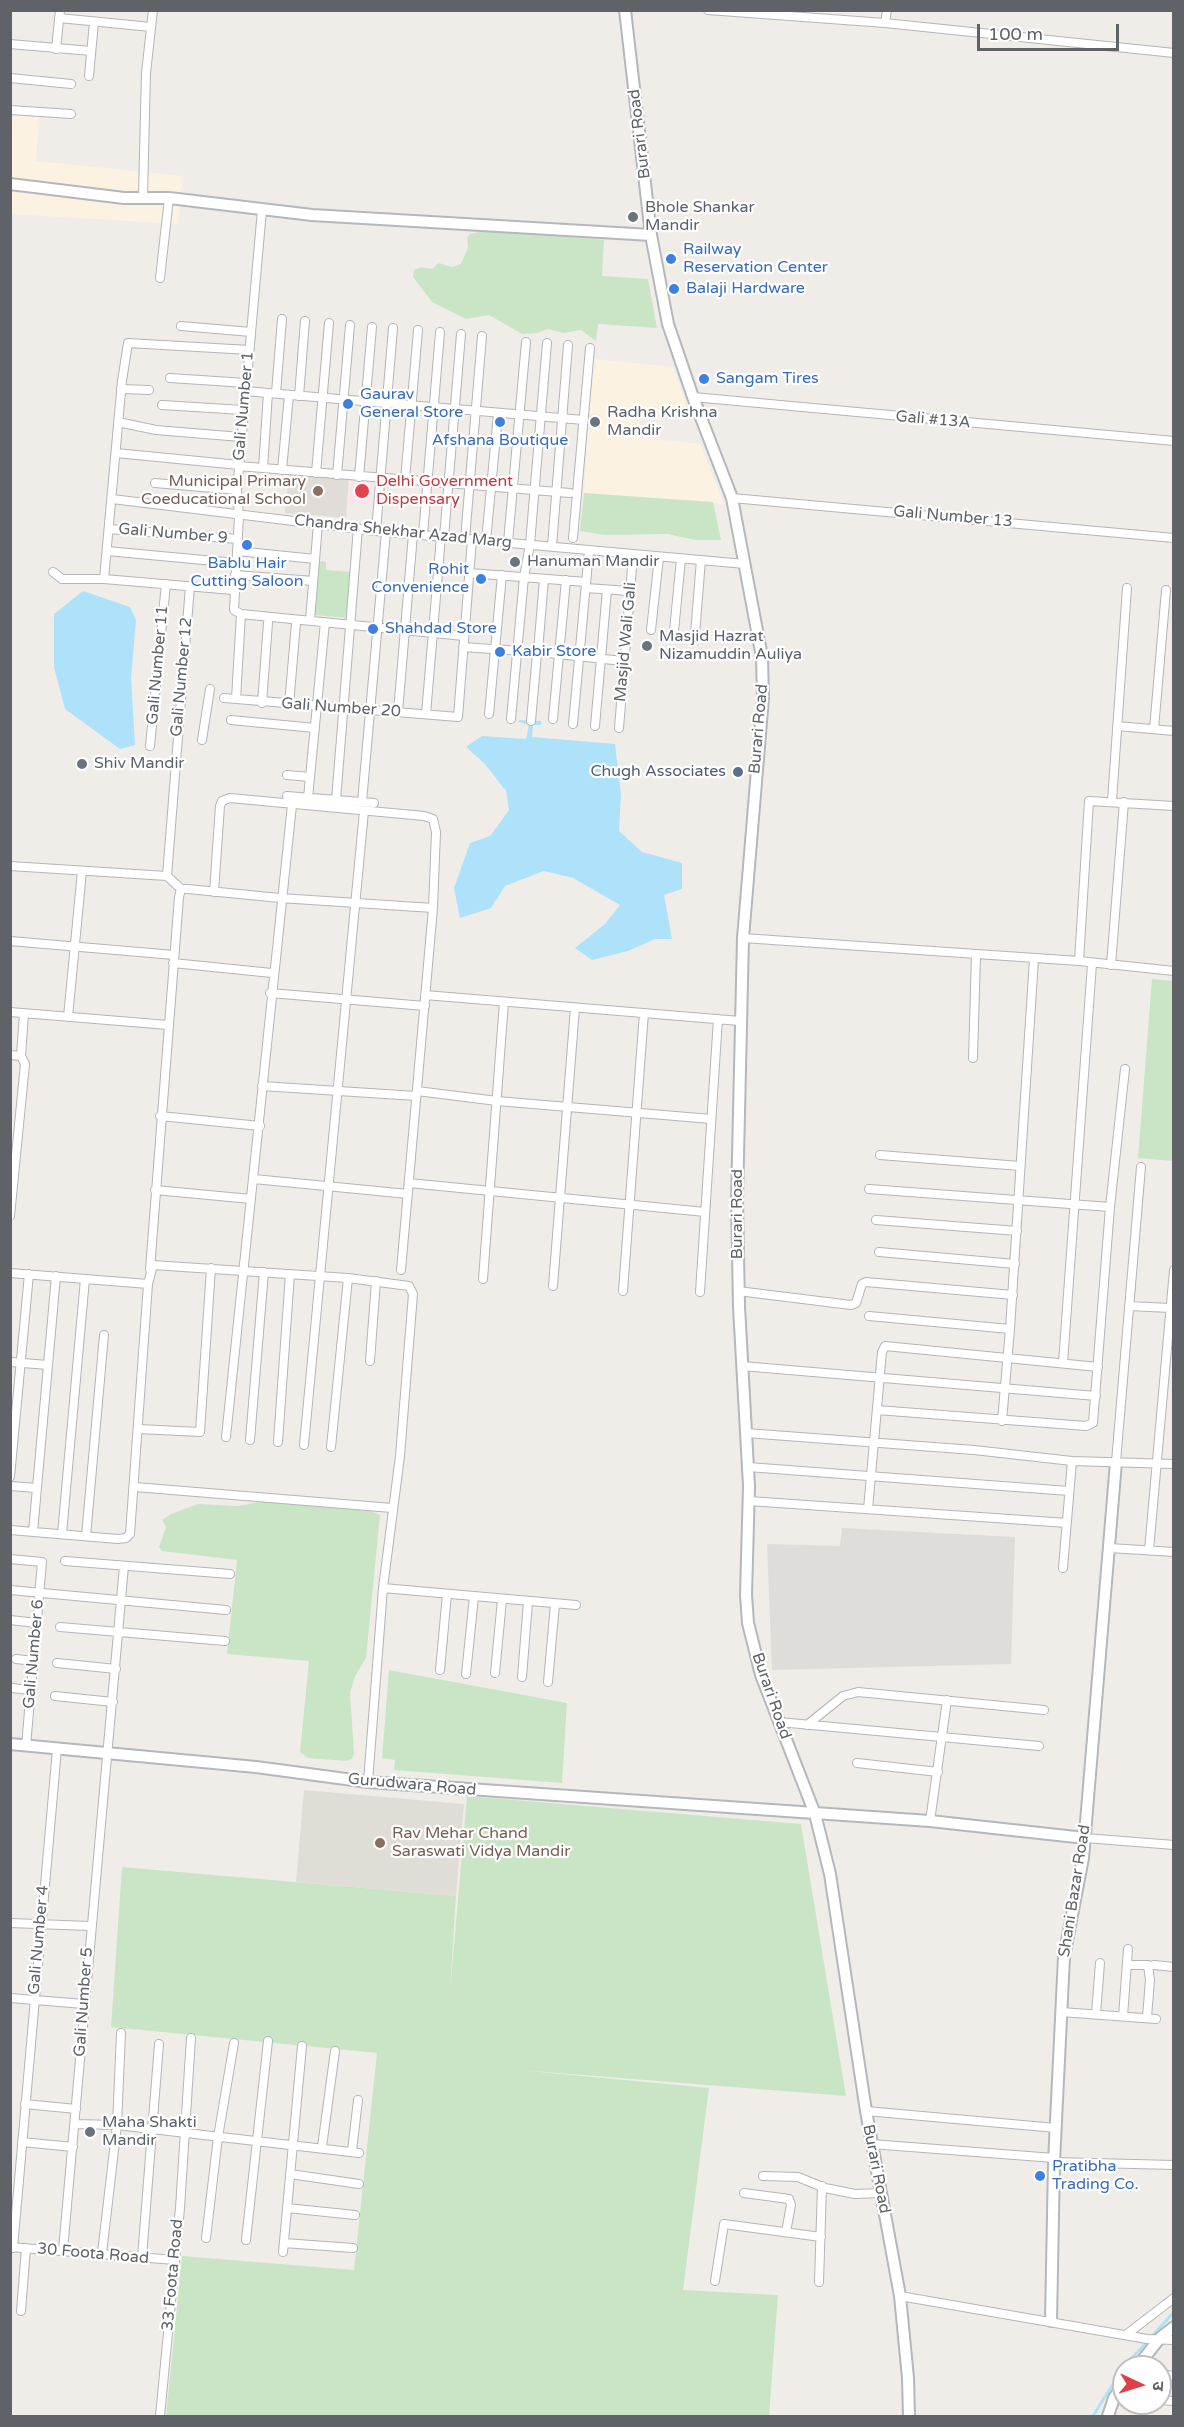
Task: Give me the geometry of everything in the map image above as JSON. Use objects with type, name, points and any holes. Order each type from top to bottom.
[{"type":"street","points":[[143,196],[146,73],[153,10]]},
{"type":"street","name":"Burari Road","points":[[625,10],[651,235],[668,324],[693,398],[732,498],[760,640],[764,680],[743,938],[740,1021],[738,1291],[748,1467],[746,1595],[748,1623],[761,1675],[814,1814],[834,1898],[871,2144],[900,2296],[908,2378],[909,2416]]},
{"type":"street","points":[[708,10],[885,23],[1173,53]]},
{"type":"street","points":[[885,23],[887,10]]},
{"type":"street","points":[[56,49],[59,14],[94,22],[151,27]]},
{"type":"street","points":[[89,76],[94,22]]},
{"type":"street","points":[[10,45],[91,51]]},
{"type":"street","points":[[10,78],[71,84]]},
{"type":"street","points":[[10,110],[71,114]]},
{"type":"street","points":[[10,184],[124,198],[143,196],[169,198],[262,210],[651,235]]},
{"type":"street","points":[[160,278],[169,198]]},
{"type":"street","name":"Gali Number 1","points":[[233,590],[239,516],[238,465],[262,210]]},
{"type":"street","points":[[263,468],[282,319]]},
{"type":"street","points":[[298,396],[305,321]]},
{"type":"street","points":[[316,473],[329,323]]},
{"type":"street","points":[[337,475],[350,325]]},
{"type":"street","name":"Gali Number 1","points":[[181,326],[250,332]]},
{"type":"street","points":[[359,477],[372,327]]},
{"type":"street","points":[[376,531],[393,328]]},
{"type":"street","points":[[405,480],[418,330]]},
{"type":"street","points":[[423,535],[440,332]]},
{"type":"street","points":[[426,714],[461,334]]},
{"type":"street","points":[[482,339],[469,484],[469,573],[463,647],[623,660]]},
{"type":"street","points":[[104,579],[121,389],[127,347],[134,341],[249,350]]},
{"type":"street","points":[[508,542],[526,342]]},
{"type":"street","points":[[510,719],[524,577],[530,544],[547,343]]},
{"type":"street","points":[[552,546],[568,345]]},
{"type":"street","points":[[573,538],[591,348]]},
{"type":"street","points":[[170,378],[322,399],[584,420]]},
{"type":"street","points":[[121,389],[149,390]]},
{"type":"street","points":[[282,470],[289,395]]},
{"type":"street","name":"Gali #13A","points":[[693,398],[1173,441]]},
{"type":"street","points":[[162,405],[243,410]]},
{"type":"street","points":[[486,540],[498,414]]},
{"type":"street","points":[[118,422],[156,430],[241,437]]},
{"type":"street","points":[[116,453],[359,477],[570,493]]},
{"type":"street","points":[[155,483],[237,490]]},
{"type":"street","name":"Gali Number 13","points":[[732,498],[1173,538]]},
{"type":"street","name":"Chandra Shekhar Azad Marg","points":[[112,499],[376,531],[552,546],[589,552],[745,564]]},
{"type":"street","points":[[310,620],[318,524]]},
{"type":"street","points":[[336,800],[358,528]]},
{"type":"street","name":"Gali Number 9","points":[[109,529],[238,539]]},
{"type":"street","points":[[304,1445],[386,531]]},
{"type":"street","points":[[398,712],[413,534]]},
{"type":"street","points":[[107,551],[236,563]]},
{"type":"street","points":[[237,551],[315,559]]},
{"type":"street","points":[[573,724],[589,552]]},
{"type":"street","name":"Masjid Wali Gali","points":[[619,728],[633,555]]},
{"type":"street","points":[[651,630],[658,557]]},
{"type":"street","points":[[674,631],[681,559]]},
{"type":"street","points":[[695,634],[701,560]]},
{"type":"street","name":"Gali Number 11","points":[[52,572],[62,579],[104,579],[233,590]]},
{"type":"street","points":[[469,573],[566,580],[607,590],[629,591]]},
{"type":"street","points":[[235,575],[313,581]]},
{"type":"street","points":[[489,714],[502,575]]},
{"type":"street","points":[[531,721],[544,579]]},
{"type":"street","points":[[553,719],[566,580]]},
{"type":"street","name":"Gali Number 11","points":[[150,746],[166,584]]},
{"type":"street","name":"Gali Number 12","points":[[166,876],[190,586]]},
{"type":"street","points":[[1112,801],[1127,588]]},
{"type":"street","points":[[233,590],[234,610],[242,614],[464,636]]},
{"type":"street","points":[[595,726],[607,590]]},
{"type":"street","points":[[1154,729],[1166,590]]},
{"type":"street","points":[[236,699],[242,614]]},
{"type":"street","points":[[262,703],[268,622]]},
{"type":"street","points":[[308,798],[325,622]]},
{"type":"street","points":[[289,705],[296,623]]},
{"type":"street","name":"Gali Number 20","points":[[224,698],[262,703],[458,717],[463,647]]},
{"type":"street","points":[[202,740],[210,689]]},
{"type":"street","points":[[231,720],[315,728]]},
{"type":"street","points":[[1117,726],[1173,731]]},
{"type":"street","points":[[287,775],[310,777]]},
{"type":"street","points":[[287,796],[336,800],[433,819],[436,832],[433,908],[401,1270]]},
{"type":"street","points":[[214,892],[222,801],[230,798],[292,805],[363,806],[374,803]]},
{"type":"street","points":[[1079,961],[1088,803],[1091,800],[1173,806]]},
{"type":"street","points":[[1111,965],[1124,802]]},
{"type":"street","points":[[226,1437],[242,1271],[260,1126],[272,973],[292,805]]},
{"type":"street","points":[[10,866],[166,876],[181,889],[433,908]]},
{"type":"street","points":[[68,1017],[82,871]]},
{"type":"street","points":[[10,1530],[126,1538],[131,1527],[160,1116],[181,889]]},
{"type":"street","points":[[743,938],[1079,961],[1173,971]]},
{"type":"street","points":[[10,941],[75,947],[272,973]]},
{"type":"street","points":[[973,1058],[976,955]]},
{"type":"street","points":[[1002,1421],[1013,1295],[1034,959]]},
{"type":"street","points":[[1063,1363],[1092,964]]},
{"type":"street","points":[[270,993],[425,1006]]},
{"type":"street","points":[[425,995],[740,1021]]},
{"type":"street","points":[[483,1279],[504,1002]]},
{"type":"street","points":[[553,1286],[575,1008]]},
{"type":"street","points":[[10,1012],[168,1025]]},
{"type":"street","points":[[623,1291],[644,1013]]},
{"type":"street","points":[[10,1216],[25,1064],[21,1056],[24,1014]]},
{"type":"street","points":[[700,1292],[718,1019]]},
{"type":"street","points":[[10,1055],[21,1056]]},
{"type":"street","points":[[877,1410],[1090,1426],[1094,1418],[1110,1207],[1125,1069]]},
{"type":"street","points":[[262,1086],[416,1094],[711,1119]]},
{"type":"street","points":[[160,1116],[260,1126]]},
{"type":"street","points":[[880,1155],[1020,1166]]},
{"type":"street","points":[[1116,1462],[1141,1167]]},
{"type":"street","points":[[254,1179],[408,1194]]},
{"type":"street","points":[[409,1183],[705,1212]]},
{"type":"street","points":[[869,1189],[1110,1207]]},
{"type":"street","points":[[155,1190],[251,1199]]},
{"type":"street","points":[[876,1220],[1017,1231]]},
{"type":"street","points":[[879,1252],[1015,1264]]},
{"type":"street","points":[[150,1269],[158,1263],[211,1269],[348,1278],[410,1286],[413,1294],[400,1456],[383,1588],[368,1782]]},
{"type":"street","points":[[138,1429],[200,1432],[211,1269]]},
{"type":"street","points":[[1149,1550],[1173,1270]]},
{"type":"street","points":[[250,1440],[264,1272]]},
{"type":"street","points":[[10,1273],[148,1284]]},
{"type":"street","points":[[10,1477],[29,1274]]},
{"type":"street","points":[[278,1443],[290,1274]]},
{"type":"street","points":[[33,1532],[56,1276]]},
{"type":"street","points":[[331,1447],[348,1278]]},
{"type":"street","points":[[62,1534],[85,1279]]},
{"type":"street","points":[[370,1361],[376,1281]]},
{"type":"street","points":[[738,1291],[851,1305],[856,1303],[862,1284],[866,1282],[1013,1295]]},
{"type":"street","points":[[1129,1306],[1170,1308]]},
{"type":"street","points":[[869,1316],[1010,1329]]},
{"type":"street","points":[[86,1536],[104,1335]]},
{"type":"street","points":[[868,1509],[882,1352],[885,1346],[1098,1367]]},
{"type":"street","points":[[10,1362],[48,1365]]},
{"type":"street","points":[[742,1366],[1096,1396]]},
{"type":"street","points":[[746,1433],[874,1441],[1072,1461],[1173,1464]]},
{"type":"street","points":[[1063,1568],[1072,1461]]},
{"type":"street","name":"Shani Bazar Road","points":[[1050,2321],[1054,2160],[1064,1957],[1085,1838],[1116,1462]]},
{"type":"street","points":[[748,1467],[1069,1491]]},
{"type":"street","points":[[10,1486],[37,1488]]},
{"type":"street","points":[[135,1487],[392,1508]]},
{"type":"street","points":[[749,1501],[1067,1523]]},
{"type":"street","points":[[1109,1548],[1173,1552]]},
{"type":"street","name":"Gali Number 6","points":[[10,1559],[42,1562],[26,1746]]},
{"type":"street","points":[[65,1561],[230,1574]]},
{"type":"street","name":"Gali Number 5","points":[[63,2250],[90,1926],[117,1669],[124,1566]]},
{"type":"street","points":[[383,1588],[576,1605]]},
{"type":"street","points":[[10,1590],[226,1610]]},
{"type":"street","points":[[440,1670],[447,1594]]},
{"type":"street","points":[[466,1674],[474,1597]]},
{"type":"street","points":[[495,1673],[502,1600]]},
{"type":"street","points":[[522,1677],[528,1602]]},
{"type":"street","points":[[548,1682],[555,1604]]},
{"type":"street","points":[[10,1620],[37,1623]]},
{"type":"street","points":[[60,1627],[225,1641]]},
{"type":"street","points":[[15,1659],[34,1661]]},
{"type":"street","points":[[57,1663],[117,1669]]},
{"type":"street","points":[[12,1688],[31,1690]]},
{"type":"street","points":[[807,1725],[843,1696],[858,1692],[1044,1710]]},
{"type":"street","points":[[55,1696],[113,1702]]},
{"type":"street","points":[[930,1821],[947,1700]]},
{"type":"street","points":[[779,1722],[1039,1746]]},
{"type":"street","name":"Gurudwara Road","points":[[10,1744],[256,1767],[368,1782],[930,1821],[1085,1838]]},
{"type":"street","name":"Gali Number 4","points":[[12,2247],[57,1749]]},
{"type":"street","points":[[857,1763],[938,1772]]},
{"type":"street","points":[[1085,1838],[1173,1845]]},
{"type":"street","points":[[10,1923],[90,1926]]},
{"type":"street","points":[[1122,2016],[1128,1949]]},
{"type":"street","points":[[1096,2014],[1100,1963]]},
{"type":"street","points":[[1061,2012],[1152,2018],[1148,1965],[1127,1965]]},
{"type":"street","points":[[1154,1965],[1173,1967]]},
{"type":"street","points":[[10,1998],[84,2004]]},
{"type":"street","points":[[102,2253],[117,2125],[121,2033]]},
{"type":"street","name":"33 Foota Road","points":[[160,2416],[175,2260],[191,2038]]},
{"type":"street","points":[[246,2240],[255,2140],[268,2042]]},
{"type":"street","points":[[206,2238],[218,2137],[234,2043]]},
{"type":"street","points":[[142,2257],[159,2044]]},
{"type":"street","points":[[283,2252],[302,2046]]},
{"type":"street","points":[[322,2147],[334,2050]]},
{"type":"street","points":[[75,2124],[117,2125],[356,2152],[358,2100]]},
{"type":"street","points":[[26,2104],[76,2109]]},
{"type":"street","points":[[866,2111],[1056,2128]]},
{"type":"street","points":[[22,2142],[73,2147]]},
{"type":"street","points":[[871,2144],[1054,2160],[1173,2165]]},
{"type":"street","points":[[290,2174],[359,2184]]},
{"type":"street","points":[[763,2176],[798,2177],[822,2187],[855,2194],[881,2193]]},
{"type":"street","points":[[819,2282],[822,2187]]},
{"type":"street","points":[[744,2193],[789,2199],[791,2205],[786,2232]]},
{"type":"street","points":[[287,2208],[355,2215]]},
{"type":"street","points":[[715,2281],[724,2224],[820,2237]]},
{"type":"street","points":[[284,2242],[353,2248]]},
{"type":"street","name":"30 Foota Road","points":[[12,2247],[175,2260]]},
{"type":"street","points":[[21,2312],[26,2248]]},
{"type":"street","points":[[900,2296],[1147,2339],[1173,2340]]},
{"type":"street","points":[[1131,2335],[1173,2298]]},
{"type":"street","points":[[1147,2355],[1160,2338],[1173,2327]]},
{"type":"shaded area","points":[[10,112],[39,114],[36,161],[183,176],[178,224],[11,214]]},
{"type":"shaded area","points":[[595,359],[673,367],[691,417],[664,414],[663,420],[641,418],[637,437],[700,444],[724,504],[584,493],[588,429],[600,429],[601,415],[589,414]]},
{"type":"shaded area","name":"Municipal Primary Coeducational School","points":[[289,473],[349,479],[346,518],[285,513]]},
{"type":"shaded area","name":"Delhi Government Dispensary","points":[[349,479],[377,481],[375,504],[347,502]]},
{"type":"shaded area","points":[[842,1528],[1015,1537],[1011,1664],[772,1670],[767,1544],[840,1546]]},
{"type":"shaded area","name":"Rav Mehar Chand Saraswati Vidya Mandir","points":[[304,1790],[464,1804],[456,1896],[296,1882]]},
{"type":"green space","points":[[487,230],[604,240],[602,276],[648,279],[657,328],[598,324],[596,341],[581,330],[563,333],[548,329],[537,333],[522,334],[489,315],[466,319],[432,302],[413,277],[414,270],[422,267],[432,269],[439,263],[452,267],[461,264],[468,248],[467,238],[470,234]]},
{"type":"green space","points":[[584,493],[713,502],[721,540],[695,540],[668,534],[604,535],[580,531]]},
{"type":"green space","points":[[318,561],[326,562],[326,570],[352,572],[348,618],[313,615]]},
{"type":"green space","points":[[1152,979],[1173,981],[1173,1161],[1138,1158]]},
{"type":"green space","points":[[263,1501],[370,1511],[380,1515],[366,1658],[355,1676],[350,1693],[354,1753],[352,1759],[346,1761],[308,1758],[300,1752],[309,1661],[227,1654],[237,1560],[162,1551],[159,1547],[166,1527],[162,1520],[171,1514],[198,1504],[239,1506]]},
{"type":"green space","points":[[389,1670],[567,1703],[562,1783],[394,1770],[395,1760],[382,1758]]},
{"type":"green space","points":[[467,1796],[801,1824],[846,2096],[519,2070],[709,2088],[683,2290],[778,2295],[769,2416],[166,2416],[182,2256],[354,2270],[377,2053],[111,2027],[122,1867],[456,1896],[450,1991]]},
{"type":"water","points":[[83,591],[130,607],[136,620],[131,678],[135,745],[120,749],[65,709],[54,667],[54,614]]},
{"type":"water","points":[[519,720],[541,721],[541,725],[533,725],[532,737],[615,744],[621,794],[619,831],[642,852],[682,863],[682,889],[664,895],[672,939],[655,939],[628,951],[592,960],[575,948],[605,924],[620,905],[573,878],[544,871],[505,886],[491,908],[460,918],[454,888],[470,843],[490,836],[509,810],[506,791],[485,764],[466,747],[482,736],[526,739],[529,725]]},
{"type":"waterway","points":[[1093,2416],[1123,2368],[1174,2312]]},
{"type":"place","name":"Bhole Shankar Mandir","points":[[633,217]]},
{"type":"place","name":"Railway Reservation Center","points":[[671,259]]},
{"type":"place","name":"Balaji Hardware","points":[[674,289]]},
{"type":"place","name":"Sangam Tires","points":[[704,379]]},
{"type":"place","name":"Gaurav General Store","points":[[348,404]]},
{"type":"place","name":"Afshana Boutique","points":[[500,422]]},
{"type":"place","name":"Radha Krishna Mandir","points":[[595,422]]},
{"type":"place","name":"Municipal Primary Coeducational School","points":[[318,491]]},
{"type":"place","name":"Delhi Government Dispensary","points":[[362,491]]},
{"type":"place","name":"Bablu Hair Cutting Saloon","points":[[247,545]]},
{"type":"place","name":"Hanuman Mandir","points":[[515,562]]},
{"type":"place","name":"Rohit Convenience","points":[[481,579]]},
{"type":"place","name":"Shahdad Store","points":[[373,629]]},
{"type":"place","name":"Masjid Hazrat Nizamuddin Auliya","points":[[647,646]]},
{"type":"place","name":"Kabir Store","points":[[500,652]]},
{"type":"place","name":"Shiv Mandir","points":[[82,764]]},
{"type":"place","name":"Chugh Associates","points":[[738,772]]},
{"type":"place","name":"Rav Mehar Chand Saraswati Vidya Mandir","points":[[380,1843]]},
{"type":"place","name":"Maha Shakti Mandir","points":[[90,2132]]},
{"type":"place","name":"Pratibha Trading Co.","points":[[1040,2176]]}]
